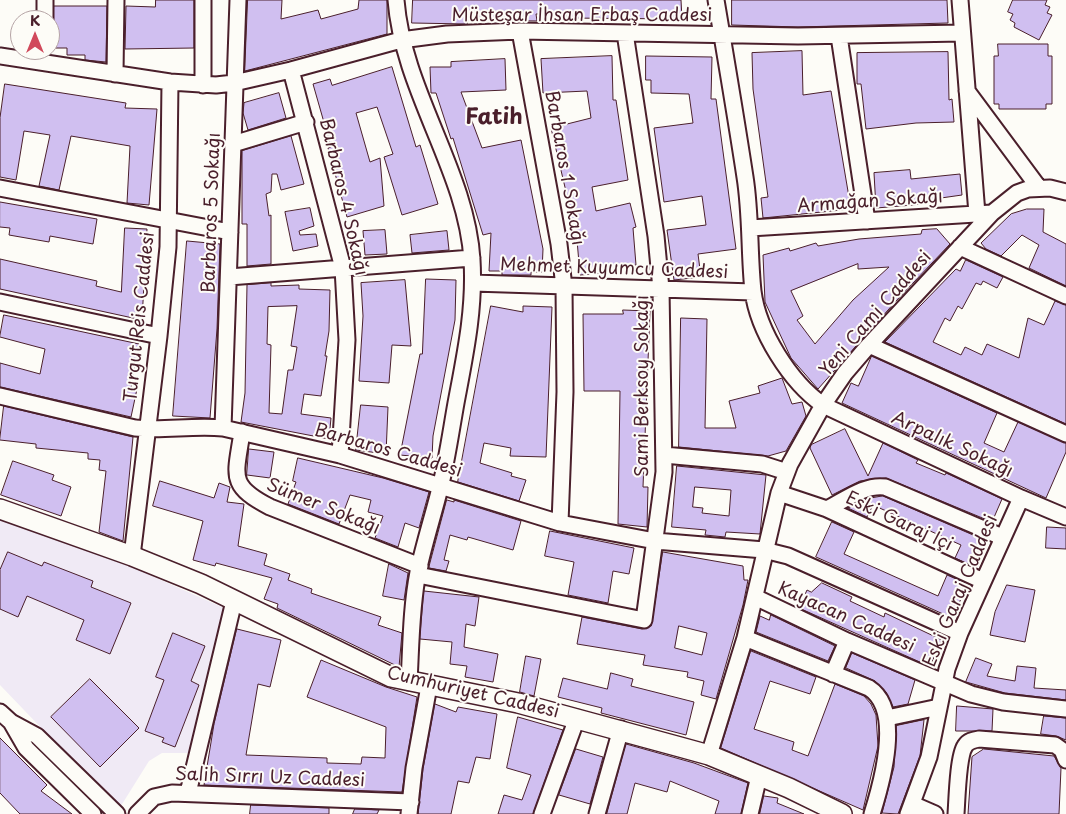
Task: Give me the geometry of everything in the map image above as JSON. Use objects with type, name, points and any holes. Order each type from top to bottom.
[{"type":"main road","name":"Cumhuriyet Caddesi","points":[[0,509],[132,556],[201,584],[391,677],[509,701],[621,729],[709,756],[759,776],[842,814]]},
{"type":"street","points":[[115,74],[116,0]]},
{"type":"street","points":[[203,0],[203,85]]},
{"type":"street","name":"Barbaros 5 Sokağı","points":[[223,428],[238,0]]},
{"type":"street","points":[[396,0],[401,40],[458,194],[469,237],[473,284],[468,339],[440,485],[419,571],[409,682]]},
{"type":"street","name":"Arpalık Sokağı","points":[[716,0],[745,177],[753,292],[763,323],[783,362],[797,383],[823,405],[1021,498],[1066,516]]},
{"type":"street","points":[[960,0],[977,214]]},
{"type":"street","name":"Müsteşar İhsan Erbaş Caddesi","points":[[57,60],[115,74],[203,85],[234,83],[291,70],[401,40],[446,34],[520,31],[839,36],[962,33]]},
{"type":"street","name":"Barbaros 1 Sokağı","points":[[520,31],[559,244],[564,287],[565,392],[560,523]]},
{"type":"street","name":"Sami Berksoy Sokağı","points":[[625,33],[656,236],[661,289],[664,455],[662,495],[644,620]]},
{"type":"street","points":[[839,36],[867,220]]},
{"type":"street","name":"Barbaros 4 Sokağı","points":[[291,70],[343,268],[347,340],[340,455]]},
{"type":"street","name":"Turgut Reis Caddesi","points":[[132,556],[159,336],[169,221],[170,82]]},
{"type":"street","points":[[966,90],[1039,188]]},
{"type":"street","points":[[233,144],[306,122]]},
{"type":"street","points":[[0,188],[230,232]]},
{"type":"street","name":"Yeni Cami Caddesi","points":[[709,756],[755,597],[764,550],[779,493],[786,472],[823,405],[845,373],[869,345],[992,213],[1017,194],[1039,188],[1066,192]]},
{"type":"street","name":"Armağan Sokağı","points":[[750,228],[992,213]]},
{"type":"street","points":[[960,247],[1066,296]]},
{"type":"street","points":[[229,277],[472,258]]},
{"type":"street","name":"Mehmet Kuyumcu Caddesi","points":[[473,284],[753,292]]},
{"type":"street","points":[[0,302],[159,336]]},
{"type":"street","points":[[869,345],[1066,434]]},
{"type":"street","name":"Barbaros Caddesi","points":[[0,396],[147,429],[187,426],[223,428],[242,432],[340,455],[560,523],[655,541],[764,550],[806,563],[960,633]]},
{"type":"street","name":"Sümer Sokağı","points":[[242,432],[236,472],[237,482],[250,496],[270,507],[419,571],[644,620]]},
{"type":"street","points":[[664,455],[762,464],[786,472]]},
{"type":"street","points":[[827,509],[876,485],[885,487],[1002,538]]},
{"type":"street","name":"Eski Garaj İçi","points":[[779,493],[827,509],[982,581]]},
{"type":"street","name":"Eski Garaj Caddesi","points":[[910,809],[929,757],[943,682],[960,633],[1021,498]]},
{"type":"street","name":"Kayacan Caddesi","points":[[755,597],[847,641],[971,694],[1003,702],[1066,709]]},
{"type":"street","points":[[188,793],[234,601]]},
{"type":"street","points":[[744,638],[876,692],[881,699],[887,718],[883,773],[872,814]]},
{"type":"street","points":[[833,674],[847,641]]},
{"type":"street","points":[[410,808],[430,686]]},
{"type":"street","points":[[887,718],[939,708]]},
{"type":"street","points":[[6,717],[26,748],[78,809],[93,814]]},
{"type":"street","points":[[6,717],[37,736],[117,814]]},
{"type":"street","points":[[542,814],[577,718]]},
{"type":"street","points":[[597,814],[621,729]]},
{"type":"street","points":[[956,814],[964,746],[971,741],[978,739],[1055,745],[1062,750],[1066,760]]},
{"type":"street","points":[[750,814],[759,776]]},
{"type":"street","name":"Salih Sırrı Uz Caddesi","points":[[136,814],[147,802],[161,794],[188,793],[410,808]]},
{"type":"street","points":[[910,809],[935,814]]},
{"type":"shaded area","points":[[0,519],[64,541],[143,572],[224,608],[191,753],[162,753],[149,761],[119,809],[0,685]]},
{"type":"building","points":[[156,0],[194,0],[194,48],[125,49],[126,6],[155,7]]},
{"type":"building","points":[[248,0],[282,0],[281,19],[318,10],[321,19],[358,9],[359,0],[387,0],[387,34],[245,71]]},
{"type":"building","points":[[413,0],[681,0],[682,19],[567,18],[567,14],[536,14],[537,21],[468,20],[467,24],[412,23]]},
{"type":"building","points":[[732,0],[947,0],[948,23],[798,27],[732,25]]},
{"type":"building","points":[[1013,0],[1047,0],[1045,5],[1050,7],[1047,13],[1052,15],[1039,40],[1014,27],[1015,23],[1010,20],[1013,14],[1008,12]]},
{"type":"building","points":[[54,6],[107,6],[106,62],[85,60],[85,55],[67,55],[67,48],[60,48],[60,10],[54,10]]},
{"type":"building","points":[[998,44],[1048,44],[1048,56],[1052,56],[1052,104],[1046,104],[1046,109],[999,109],[999,104],[994,104],[994,56],[998,56]]},
{"type":"building","points":[[802,51],[803,95],[831,91],[851,209],[763,218],[761,198],[768,197],[753,89],[752,53]]},
{"type":"building","points":[[948,52],[949,100],[952,99],[954,122],[916,123],[866,129],[861,84],[857,84],[857,53]]},
{"type":"building","points":[[612,56],[613,100],[616,100],[628,180],[592,187],[596,211],[630,203],[636,227],[633,228],[636,265],[617,267],[617,272],[580,275],[577,240],[574,240],[568,200],[551,128],[591,118],[587,91],[543,93],[541,59]]},
{"type":"building","points":[[646,56],[712,57],[711,99],[716,99],[736,249],[698,254],[701,277],[674,280],[667,230],[706,225],[702,196],[664,202],[654,128],[693,123],[689,94],[651,93],[651,80],[646,80]]},
{"type":"building","points":[[505,59],[506,90],[461,92],[482,148],[521,140],[543,249],[542,272],[531,272],[531,275],[502,275],[502,271],[489,271],[491,233],[483,235],[453,138],[451,139],[436,93],[431,93],[430,67],[451,67],[451,62]]},
{"type":"building","points":[[392,67],[416,147],[420,145],[438,204],[402,215],[384,157],[393,154],[377,107],[356,113],[370,162],[380,158],[384,206],[347,217],[328,148],[331,147],[313,84],[330,79],[332,85]]},
{"type":"building","points":[[5,84],[126,103],[125,108],[157,109],[149,205],[127,203],[130,146],[71,136],[59,190],[39,186],[50,135],[24,131],[16,180],[0,177],[0,118]]},
{"type":"building","points":[[279,93],[286,118],[248,130],[243,113],[244,103]]},
{"type":"building","points":[[291,136],[304,184],[281,190],[277,174],[272,174],[271,192],[266,194],[269,216],[271,215],[271,264],[247,266],[247,224],[242,224],[242,151]]},
{"type":"building","points":[[910,170],[911,179],[960,174],[962,195],[941,198],[941,201],[876,208],[874,173]]},
{"type":"building","points":[[0,202],[97,219],[93,244],[50,236],[49,242],[9,235],[10,228],[0,227]]},
{"type":"building","points":[[310,208],[314,226],[299,231],[300,235],[316,234],[318,246],[293,251],[285,212]]},
{"type":"building","points":[[1027,209],[1044,209],[1043,232],[1066,244],[1066,286],[1029,268],[1039,245],[1022,235],[1001,256],[986,249],[981,243],[1011,214]]},
{"type":"building","points":[[125,228],[147,229],[142,320],[0,289],[0,259],[97,281],[96,286],[121,292]]},
{"type":"building","points":[[937,229],[950,244],[896,301],[818,389],[791,358],[765,302],[763,255],[789,248],[790,251],[816,243],[818,246],[859,239],[921,234],[922,230]],"holes":[[[858,264],[858,269],[889,267],[853,300],[815,344],[797,320],[803,316],[791,291]]]},
{"type":"building","points":[[385,230],[387,254],[365,255],[363,231]]},
{"type":"building","points":[[447,231],[449,250],[412,253],[410,235]]},
{"type":"building","points":[[187,241],[220,244],[217,329],[210,418],[173,416]]},
{"type":"building","points":[[966,260],[1003,277],[997,288],[983,281],[981,285],[976,283],[962,309],[958,306],[950,321],[945,318],[933,342],[961,355],[965,347],[982,355],[987,344],[1019,358],[1028,318],[1044,325],[1055,301],[1066,305],[1066,424],[885,342],[956,269],[960,271]]},
{"type":"building","points":[[426,279],[456,280],[455,320],[433,436],[432,458],[400,455],[420,354],[422,354]]},
{"type":"building","points":[[405,280],[411,346],[392,345],[389,383],[359,381],[363,316],[361,283]]},
{"type":"building","points":[[271,283],[271,286],[299,285],[299,289],[330,290],[329,331],[325,356],[327,356],[321,396],[304,394],[301,414],[331,418],[329,439],[241,422],[245,393],[247,285]],"holes":[[[297,306],[291,346],[297,347],[293,370],[288,370],[282,414],[269,413],[271,345],[267,344],[268,307]]]},
{"type":"building","points":[[491,306],[523,312],[523,306],[552,307],[546,457],[510,456],[511,448],[484,443],[480,463],[512,473],[511,476],[526,480],[519,501],[458,482]]},
{"type":"building","points":[[623,310],[650,311],[643,487],[648,487],[647,527],[618,524],[620,391],[584,391],[583,314],[623,314]]},
{"type":"building","points":[[4,315],[139,344],[131,388],[137,389],[131,417],[0,387],[0,363],[40,374],[45,349],[0,337]]},
{"type":"building","points":[[681,318],[707,319],[705,428],[736,428],[729,401],[760,393],[758,386],[782,378],[792,404],[802,402],[806,416],[786,451],[768,456],[679,447]]},
{"type":"building","points":[[872,356],[997,413],[984,443],[1004,452],[1018,422],[1066,443],[1066,452],[1046,498],[842,403],[851,383],[858,386]]},
{"type":"building","points":[[361,405],[388,407],[386,454],[356,450]]},
{"type":"building","points":[[4,406],[133,437],[123,541],[99,532],[106,471],[99,470],[100,460],[88,459],[88,453],[36,448],[36,444],[0,440]]},
{"type":"building","points":[[845,429],[868,476],[883,443],[918,460],[916,463],[945,475],[946,473],[1002,499],[992,522],[886,478],[860,481],[832,495],[810,448],[811,445]]},
{"type":"building","points":[[249,449],[274,452],[270,478],[247,475]]},
{"type":"building","points":[[298,458],[383,478],[429,492],[419,528],[405,523],[398,547],[375,538],[383,516],[368,512],[371,500],[350,495],[339,524],[288,504],[296,482],[293,481]]},
{"type":"building","points":[[13,461],[54,475],[52,480],[71,487],[61,516],[1,495]]},
{"type":"building","points":[[677,466],[766,475],[760,534],[726,532],[725,537],[705,535],[706,530],[672,527]],"holes":[[[695,487],[731,490],[729,516],[702,513],[703,508],[693,507]]]},
{"type":"building","points":[[160,481],[214,498],[219,483],[230,487],[227,502],[244,504],[238,546],[267,554],[264,565],[290,574],[288,580],[312,589],[311,593],[381,617],[378,625],[402,633],[399,667],[277,608],[278,604],[264,599],[272,578],[216,563],[215,566],[193,560],[203,521],[153,506]]},
{"type":"building","points":[[883,496],[987,541],[975,567],[955,558],[961,545],[873,505],[867,517],[848,508],[866,499]]},
{"type":"building","points":[[447,500],[454,502],[454,500],[521,521],[513,550],[468,537],[467,540],[450,535],[444,560],[449,561],[446,571],[429,568]]},
{"type":"building","points":[[832,522],[854,532],[844,554],[938,596],[947,575],[968,584],[952,618],[816,557]]},
{"type":"building","points":[[1047,527],[1066,528],[1066,549],[1046,548]]},
{"type":"building","points":[[550,531],[634,548],[629,574],[613,571],[608,603],[568,595],[574,562],[545,556]]},
{"type":"building","points":[[8,552],[42,566],[44,562],[93,581],[91,587],[131,603],[110,654],[76,640],[84,620],[27,596],[18,617],[0,609],[0,570]]},
{"type":"building","points":[[663,552],[743,566],[744,580],[748,580],[743,605],[716,699],[701,695],[704,681],[687,677],[688,672],[643,665],[645,655],[577,644],[582,617],[642,629],[651,626]],"holes":[[[679,626],[707,633],[702,655],[675,648]]]},
{"type":"building","points":[[389,564],[408,573],[404,600],[383,596]]},
{"type":"building","points":[[822,583],[852,597],[850,601],[884,617],[885,613],[942,640],[930,666],[924,660],[922,663],[799,608],[807,590],[811,592]]},
{"type":"building","points":[[1007,585],[1035,590],[1025,642],[990,635],[995,612]]},
{"type":"building","points":[[424,591],[479,597],[475,626],[466,624],[464,647],[498,654],[493,682],[465,677],[467,666],[450,664],[452,642],[420,639]]},
{"type":"building","points":[[771,615],[835,646],[828,661],[756,632],[760,616],[769,620]]},
{"type":"building","points":[[237,629],[281,640],[270,687],[258,684],[246,755],[327,758],[327,763],[361,764],[362,757],[385,758],[386,727],[307,697],[321,660],[386,687],[417,697],[402,792],[204,785],[214,724]]},
{"type":"building","points":[[173,633],[205,646],[191,681],[199,685],[175,747],[162,742],[164,738],[145,731],[164,680],[156,677]]},
{"type":"building","points":[[751,651],[816,677],[810,694],[770,681],[754,729],[794,742],[792,750],[808,756],[835,684],[864,696],[871,704],[876,715],[878,746],[863,810],[721,748]]},
{"type":"building","points":[[852,653],[915,680],[908,704],[893,707],[886,692],[875,681],[846,668]]},
{"type":"building","points":[[526,656],[541,659],[534,696],[520,692]]},
{"type":"building","points":[[976,658],[992,664],[987,676],[1015,681],[1017,666],[1036,668],[1034,688],[1066,690],[1066,700],[1005,693],[966,682]]},
{"type":"building","points":[[611,673],[633,679],[631,686],[694,702],[686,735],[601,713],[602,708],[558,697],[563,678],[607,689]]},
{"type":"building","points":[[90,679],[139,728],[100,767],[51,717]]},
{"type":"building","points":[[435,704],[456,712],[458,707],[497,714],[490,759],[476,757],[469,783],[458,781],[451,814],[418,814],[423,769]]},
{"type":"building","points":[[957,706],[993,709],[992,731],[956,731]]},
{"type":"building","points":[[1044,716],[1066,718],[1066,740],[1056,736],[1041,734]]},
{"type":"building","points":[[518,717],[563,730],[533,814],[498,814],[504,795],[522,800],[531,775],[507,768]]},
{"type":"building","points":[[924,720],[920,756],[898,814],[882,813],[894,767],[896,726]]},
{"type":"building","points":[[0,738],[47,785],[41,791],[72,814],[20,814],[0,793]]},
{"type":"building","points":[[626,744],[694,763],[748,783],[741,814],[715,814],[719,801],[670,781],[667,792],[635,783],[627,814],[607,814]]},
{"type":"building","points":[[576,749],[603,757],[590,804],[559,795]]},
{"type":"building","points":[[984,749],[1054,756],[1061,768],[1059,814],[968,814],[972,757]]},
{"type":"building","points":[[764,796],[778,798],[777,803],[804,814],[760,814]]},
{"type":"building","points":[[251,805],[329,808],[329,814],[250,814]]},
{"type":"building","points":[[355,809],[379,810],[377,814],[353,814]]},
{"type":"district","name":"Fatih","points":[[494,118]]}]
